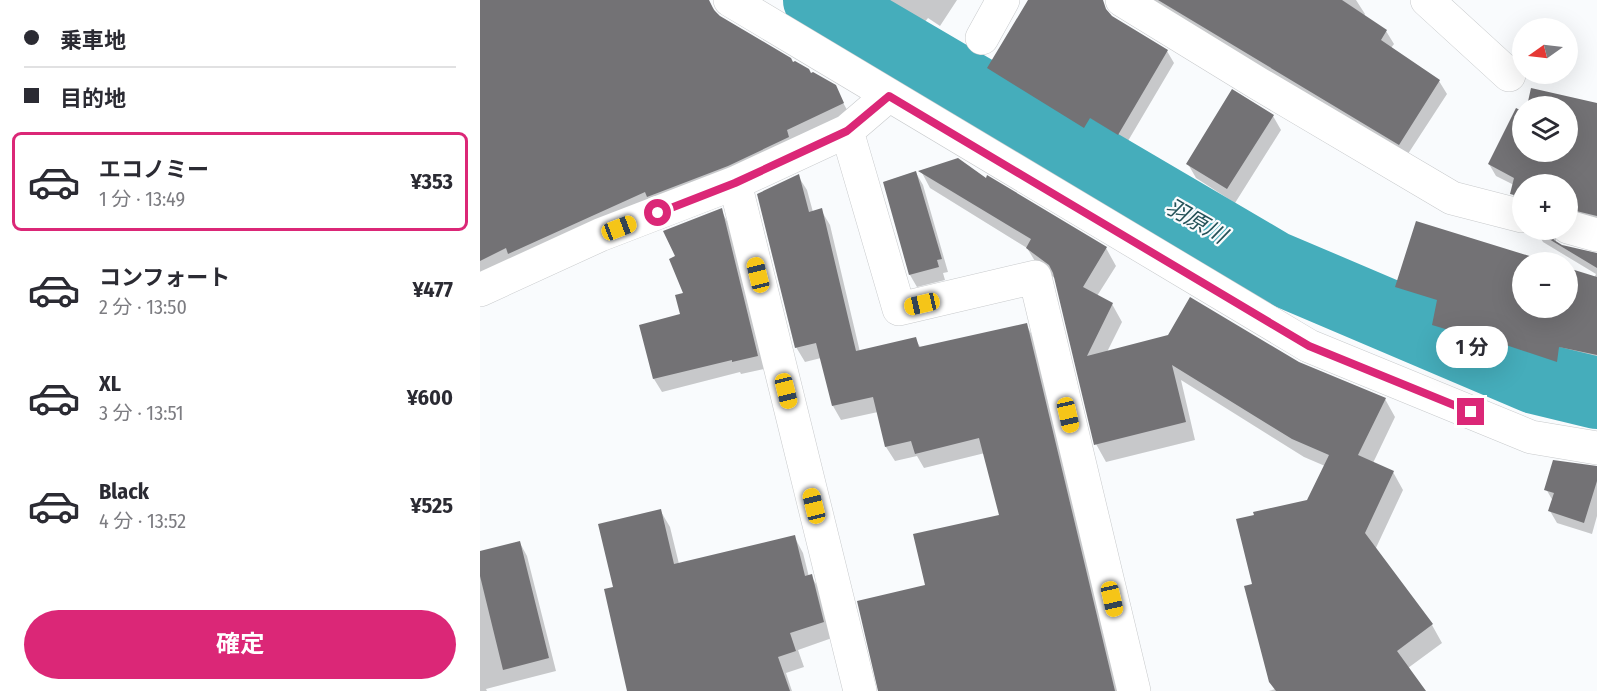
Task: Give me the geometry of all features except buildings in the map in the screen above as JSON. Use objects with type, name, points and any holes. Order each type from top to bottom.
[{"type":"street","points":[[730,0],[1309,346],[1531,437],[1597,448]]},
{"type":"street","points":[[982,38],[1003,0]]},
{"type":"street","points":[[1122,0],[1452,198],[1512,213]]},
{"type":"street","points":[[1427,0],[1509,75]]},
{"type":"street","points":[[480,290],[600,236],[735,183],[847,131],[889,96]]},
{"type":"street","points":[[847,131],[899,309],[1035,277],[1134,691]]},
{"type":"street","points":[[735,183],[860,691]]},
{"type":"street","points":[[1578,230],[1597,235]]},
{"type":"waterway","name":"羽原川","points":[[819,0],[1272,266],[1535,378],[1597,393]]},
{"type":"route","points":[[658,213],[735,183],[847,131],[889,96],[1309,346],[1471,412]]}]
